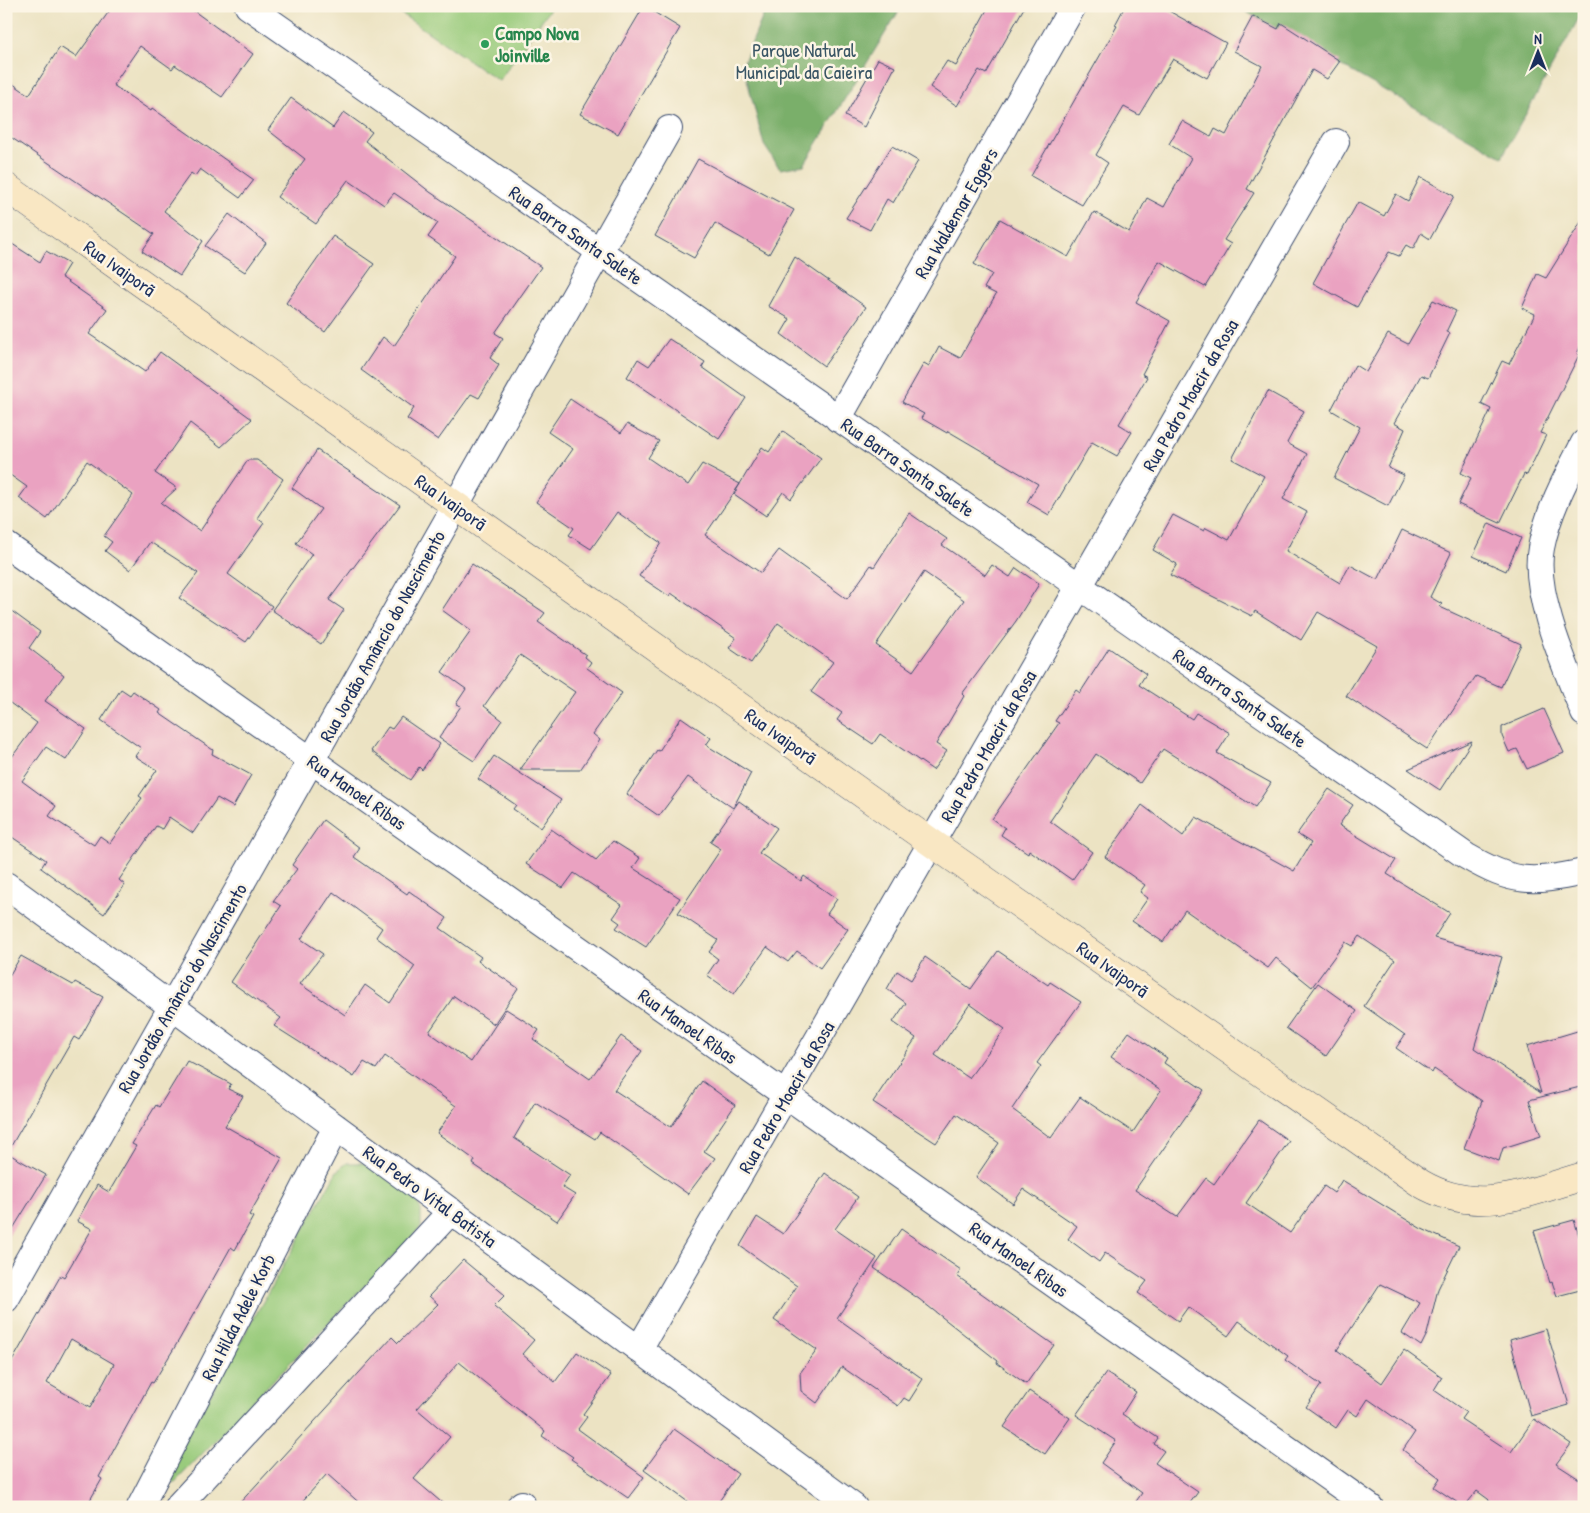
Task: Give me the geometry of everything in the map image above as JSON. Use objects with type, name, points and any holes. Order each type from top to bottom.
[{"type":"street","name":"Rua Barra Santa Salete","points":[[248,6],[1466,856],[1491,871],[1531,881],[1584,872]]},
{"type":"street","name":"Rua Waldemar Eggers","points":[[838,419],[1074,6]]},
{"type":"street","name":"Rua Jordão Amâncio do Nascimento","points":[[6,1299],[669,129]]},
{"type":"street","name":"Rua Pedro Moacir da Rosa","points":[[639,1349],[787,1096],[1336,142]]},
{"type":"street","name":"Rua Ivaiporã","points":[[6,186],[932,843],[1440,1194],[1485,1201],[1500,1199],[1584,1176]]},
{"type":"street","points":[[1584,443],[1550,518],[1541,550],[1542,585],[1550,619],[1557,643],[1584,713]]},
{"type":"street","name":"Rua Manoel Ribas","points":[[6,545],[1370,1507]]},
{"type":"street","name":"Rua Pedro Vital Batista","points":[[6,885],[854,1507]]},
{"type":"street","name":"Rua Hilda Adele Korb","points":[[140,1507],[336,1126]]},
{"type":"street","points":[[177,1507],[452,1211]]},
{"type":"green space","name":"Campo Nova Joinville","points":[[390,6],[552,6],[499,81]]},
{"type":"green space","name":"Parque Natural Municipal da Caieira","points":[[767,6],[902,6],[804,165],[780,169],[764,145],[743,64]]},
{"type":"green space","points":[[1236,6],[1584,6],[1584,9],[1502,157]]},
{"type":"green space","points":[[347,1163],[363,1163],[414,1196],[421,1210],[421,1227],[175,1482],[167,1482],[165,1475],[337,1171]]},
{"type":"building","points":[[113,6],[187,6],[253,54],[222,97],[175,65],[172,69],[140,46],[113,85],[151,111],[152,108],[254,180],[240,198],[200,169],[195,176],[191,173],[164,211],[203,241],[180,276],[142,251],[154,234],[6,134],[6,79],[29,95],[60,47],[76,57]]},
{"type":"building","points":[[644,6],[680,28],[618,134],[580,114]]},
{"type":"building","points":[[989,6],[1025,6],[986,74],[979,70],[957,106],[930,87],[947,61],[956,66]]},
{"type":"building","points":[[1125,6],[1160,6],[1226,43],[1207,78],[1173,59],[1139,115],[1124,107],[1096,155],[1108,163],[1082,205],[1031,176],[1117,26],[1115,25]]},
{"type":"building","points":[[1253,16],[1278,29],[1281,23],[1340,61],[1327,79],[1312,70],[1247,189],[1254,193],[1224,240],[1231,244],[1205,287],[1159,261],[1136,302],[1170,321],[1142,374],[1147,377],[1119,424],[1132,432],[1117,456],[1092,442],[1049,515],[1027,502],[1038,484],[948,431],[947,433],[921,418],[924,414],[902,402],[924,363],[929,366],[939,347],[960,358],[996,294],[984,288],[992,274],[974,264],[1000,219],[1068,257],[1094,212],[1129,232],[1147,198],[1164,207],[1191,158],[1169,144],[1182,121],[1211,137],[1215,129],[1226,135],[1262,66],[1234,51]]},
{"type":"building","points":[[878,59],[895,67],[864,127],[845,116]]},
{"type":"building","points":[[291,98],[333,128],[344,112],[372,132],[365,141],[430,192],[541,267],[495,333],[503,338],[490,358],[499,365],[479,398],[471,394],[438,440],[407,419],[414,408],[361,370],[383,337],[394,346],[455,256],[428,237],[438,223],[394,193],[384,205],[348,180],[316,224],[277,197],[305,159],[268,130]]},
{"type":"building","points":[[892,146],[918,161],[893,203],[887,199],[870,230],[846,218]]},
{"type":"building","points":[[698,159],[794,210],[769,254],[715,223],[694,258],[655,236]]},
{"type":"building","points":[[1420,177],[1454,196],[1430,239],[1421,233],[1413,249],[1406,245],[1399,256],[1389,252],[1357,307],[1313,283],[1358,202],[1384,216],[1396,194],[1408,201]]},
{"type":"building","points":[[229,214],[266,243],[245,272],[205,246]]},
{"type":"building","points":[[1584,217],[1584,338],[1577,354],[1579,355],[1540,433],[1546,435],[1527,475],[1524,474],[1500,523],[1458,504],[1471,478],[1461,473],[1491,409],[1481,404],[1502,361],[1509,364],[1535,314],[1522,308],[1537,274],[1546,278]]},
{"type":"building","points":[[333,236],[374,264],[325,332],[286,303]]},
{"type":"building","points":[[6,240],[40,262],[46,251],[69,264],[61,277],[107,309],[89,334],[145,372],[160,352],[252,419],[221,447],[190,423],[155,473],[177,488],[161,503],[200,531],[248,460],[257,460],[283,479],[257,518],[264,523],[228,574],[272,606],[246,642],[179,598],[198,573],[150,542],[130,570],[105,551],[112,542],[104,536],[133,495],[87,461],[47,519],[19,498],[27,487],[6,472]]},
{"type":"building","points":[[795,257],[866,307],[824,366],[781,334],[790,319],[768,306]]},
{"type":"building","points":[[1433,300],[1456,311],[1446,332],[1450,333],[1428,378],[1421,375],[1394,423],[1405,429],[1388,468],[1404,475],[1388,506],[1334,478],[1360,427],[1331,410],[1355,365],[1366,372],[1388,334],[1408,344]]},
{"type":"building","points":[[669,339],[705,362],[702,367],[746,398],[719,439],[627,377],[638,359],[649,366]]},
{"type":"building","points":[[1268,391],[1304,411],[1287,443],[1307,454],[1283,499],[1307,512],[1286,551],[1340,583],[1350,565],[1378,580],[1402,530],[1451,553],[1430,597],[1442,604],[1440,607],[1521,644],[1501,687],[1476,676],[1427,749],[1346,696],[1377,646],[1318,612],[1301,640],[1255,611],[1252,616],[1170,575],[1177,564],[1153,550],[1173,515],[1204,531],[1206,528],[1229,540],[1264,476],[1232,459]]},
{"type":"building","points":[[570,399],[621,433],[627,424],[659,441],[648,458],[688,485],[702,464],[740,484],[705,535],[761,573],[779,550],[847,599],[871,565],[874,567],[909,513],[947,539],[942,545],[985,575],[992,565],[1010,577],[1016,568],[1039,584],[1016,621],[962,694],[964,696],[936,744],[947,751],[933,770],[880,734],[873,744],[837,720],[842,713],[811,692],[833,662],[778,623],[751,663],[729,648],[736,638],[671,593],[669,596],[639,576],[661,543],[617,512],[591,549],[569,535],[574,528],[536,502],[573,449],[548,432]],"holes":[[[924,572],[964,600],[913,671],[876,645]]]},
{"type":"building","points":[[783,431],[821,458],[791,499],[783,492],[766,516],[734,494],[762,447],[769,452]]},
{"type":"building","points":[[317,450],[400,505],[329,600],[344,610],[321,644],[272,610],[312,554],[296,543],[321,509],[292,488]]},
{"type":"building","points":[[1489,523],[1521,538],[1506,571],[1473,556]]},
{"type":"building","points":[[472,564],[545,613],[538,622],[586,655],[585,657],[591,662],[587,668],[622,693],[593,734],[600,740],[580,770],[520,770],[575,692],[520,655],[484,706],[502,720],[474,761],[439,738],[461,706],[456,704],[466,689],[442,672],[471,631],[442,610]]},
{"type":"building","points":[[6,607],[40,632],[29,648],[64,675],[45,701],[86,729],[66,760],[46,747],[22,781],[56,806],[49,816],[94,845],[100,836],[110,843],[142,798],[139,796],[157,770],[135,756],[141,748],[101,720],[121,689],[130,695],[133,691],[161,710],[159,713],[213,750],[212,754],[251,775],[233,807],[217,798],[193,833],[169,817],[162,829],[156,826],[119,880],[125,885],[104,914],[41,868],[46,860],[6,833],[6,765],[37,723],[6,700]]},
{"type":"building","points":[[1109,648],[1146,674],[1139,685],[1192,719],[1196,713],[1230,733],[1217,753],[1271,783],[1255,807],[1163,749],[1140,783],[1096,754],[1050,821],[1092,852],[1072,880],[1029,850],[1028,853],[1001,835],[1005,828],[992,819],[1059,723],[1055,721],[1076,690],[1080,693]]},
{"type":"building","points":[[1544,709],[1564,753],[1527,769],[1517,749],[1509,752],[1502,736],[1502,727]]},
{"type":"building","points":[[401,717],[440,744],[422,770],[419,767],[410,780],[371,751],[388,727],[392,729]]},
{"type":"building","points":[[681,717],[711,738],[706,745],[751,773],[733,808],[688,777],[659,816],[627,794],[657,750],[659,751]]},
{"type":"building","points":[[1472,741],[1440,790],[1408,769]]},
{"type":"building","points":[[494,756],[561,800],[541,828],[513,809],[516,805],[478,779]]},
{"type":"building","points":[[1329,789],[1353,805],[1339,825],[1396,860],[1387,874],[1450,913],[1434,938],[1502,957],[1474,1048],[1541,1093],[1527,1046],[1584,1029],[1584,1086],[1529,1100],[1541,1136],[1503,1148],[1499,1161],[1464,1148],[1482,1101],[1434,1069],[1432,1073],[1396,1048],[1405,1035],[1364,1006],[1395,960],[1359,936],[1352,946],[1345,942],[1312,987],[1276,958],[1268,968],[1185,910],[1163,942],[1132,921],[1148,898],[1140,892],[1145,885],[1105,857],[1142,805],[1183,836],[1196,817],[1294,871],[1311,843],[1297,834]]},
{"type":"building","points":[[739,801],[777,828],[759,853],[801,881],[804,876],[837,899],[827,914],[848,929],[820,968],[797,951],[788,962],[767,947],[734,994],[707,975],[718,959],[709,952],[718,940],[678,913],[721,849],[710,842]]},
{"type":"building","points":[[323,820],[360,848],[354,857],[407,894],[409,891],[447,918],[440,928],[481,957],[478,961],[518,988],[494,1024],[454,996],[429,1032],[471,1062],[506,1009],[539,1030],[533,1039],[590,1079],[621,1036],[642,1051],[614,1090],[671,1127],[702,1081],[735,1105],[704,1151],[715,1158],[688,1194],[600,1132],[595,1139],[535,1102],[514,1138],[570,1175],[562,1187],[575,1195],[557,1221],[473,1164],[475,1160],[437,1133],[456,1106],[385,1056],[376,1069],[364,1062],[354,1077],[274,1026],[281,1018],[231,982],[281,906],[273,901],[297,869],[292,865]],"holes":[[[333,892],[382,928],[376,937],[415,966],[390,1003],[365,985],[345,1015],[300,984],[323,954],[301,939]]]},
{"type":"building","points":[[551,829],[596,860],[613,841],[640,858],[633,868],[680,898],[646,947],[616,928],[620,923],[613,918],[622,905],[574,873],[563,888],[526,864]]},
{"type":"building","points":[[998,951],[1048,985],[1050,982],[1081,1002],[1037,1063],[1041,1066],[1012,1109],[1051,1138],[1080,1097],[1133,1132],[1161,1090],[1111,1057],[1129,1032],[1167,1058],[1164,1063],[1204,1090],[1135,1190],[1177,1217],[1206,1178],[1214,1184],[1259,1120],[1289,1141],[1246,1203],[1290,1233],[1324,1186],[1334,1193],[1342,1180],[1420,1228],[1459,1246],[1438,1289],[1427,1334],[1421,1346],[1402,1333],[1420,1303],[1380,1284],[1337,1350],[1382,1383],[1404,1350],[1442,1377],[1434,1390],[1466,1412],[1461,1419],[1511,1452],[1534,1419],[1571,1444],[1556,1464],[1584,1482],[1584,1507],[1499,1507],[1477,1491],[1464,1507],[1434,1487],[1440,1478],[1403,1450],[1415,1432],[1368,1399],[1357,1416],[1348,1410],[1336,1428],[1306,1407],[1321,1385],[1285,1360],[1288,1356],[1239,1321],[1228,1336],[1188,1307],[1178,1321],[1138,1293],[1147,1281],[1105,1253],[1099,1262],[1068,1239],[1077,1226],[1023,1189],[1013,1204],[976,1177],[999,1143],[956,1114],[936,1143],[873,1102],[916,1038],[893,1022],[906,1003],[887,989],[897,971],[911,980],[925,957],[971,989]],"holes":[[[970,1004],[1005,1029],[969,1078],[935,1055]]]},
{"type":"building","points":[[21,956],[73,985],[75,982],[103,997],[79,1040],[74,1037],[7,1153],[46,1175],[6,1240],[6,981]]},
{"type":"building","points":[[1318,983],[1357,1011],[1326,1056],[1286,1028]]},
{"type":"building","points":[[187,1061],[231,1084],[228,1089],[243,1096],[225,1126],[282,1158],[249,1215],[253,1217],[235,1250],[231,1247],[179,1340],[153,1383],[151,1382],[99,1477],[102,1479],[86,1507],[6,1507],[6,1372],[61,1275],[64,1277],[92,1229],[77,1221],[97,1185],[109,1192],[136,1146],[132,1144],[156,1105],[159,1107]],"holes":[[[71,1339],[114,1364],[90,1408],[47,1383]]]},
{"type":"building","points":[[825,1173],[858,1197],[835,1229],[877,1258],[837,1318],[923,1379],[909,1401],[904,1398],[898,1406],[842,1367],[817,1403],[801,1391],[800,1373],[817,1350],[774,1320],[797,1286],[740,1246],[757,1217],[783,1234]]},
{"type":"building","points":[[1574,1220],[1584,1251],[1584,1289],[1557,1296],[1552,1282],[1550,1283],[1534,1231]]},
{"type":"building","points":[[901,1229],[961,1270],[957,1276],[1054,1345],[1026,1384],[997,1363],[998,1361],[919,1299],[874,1268]]},
{"type":"building","points":[[463,1260],[505,1295],[494,1306],[534,1340],[522,1354],[555,1382],[577,1352],[611,1375],[583,1414],[587,1417],[578,1429],[644,1477],[628,1498],[571,1459],[573,1457],[542,1436],[545,1431],[459,1362],[417,1409],[450,1437],[414,1479],[447,1507],[364,1507],[327,1474],[297,1507],[236,1507],[392,1337],[398,1343],[438,1304],[429,1296]]},
{"type":"building","points":[[1546,1329],[1569,1405],[1531,1416],[1510,1340]]},
{"type":"building","points":[[1106,1373],[1136,1392],[1122,1414],[1158,1438],[1154,1444],[1164,1451],[1155,1463],[1198,1492],[1187,1507],[1132,1507],[1142,1493],[1101,1463],[1116,1441],[1076,1415]]},
{"type":"building","points":[[1029,1391],[1070,1418],[1045,1454],[1004,1427]]},
{"type":"building","points":[[674,1429],[738,1474],[715,1507],[695,1507],[644,1470]]},
{"type":"place","name":"Campo Nova Joinville","points":[[485,44]]}]
